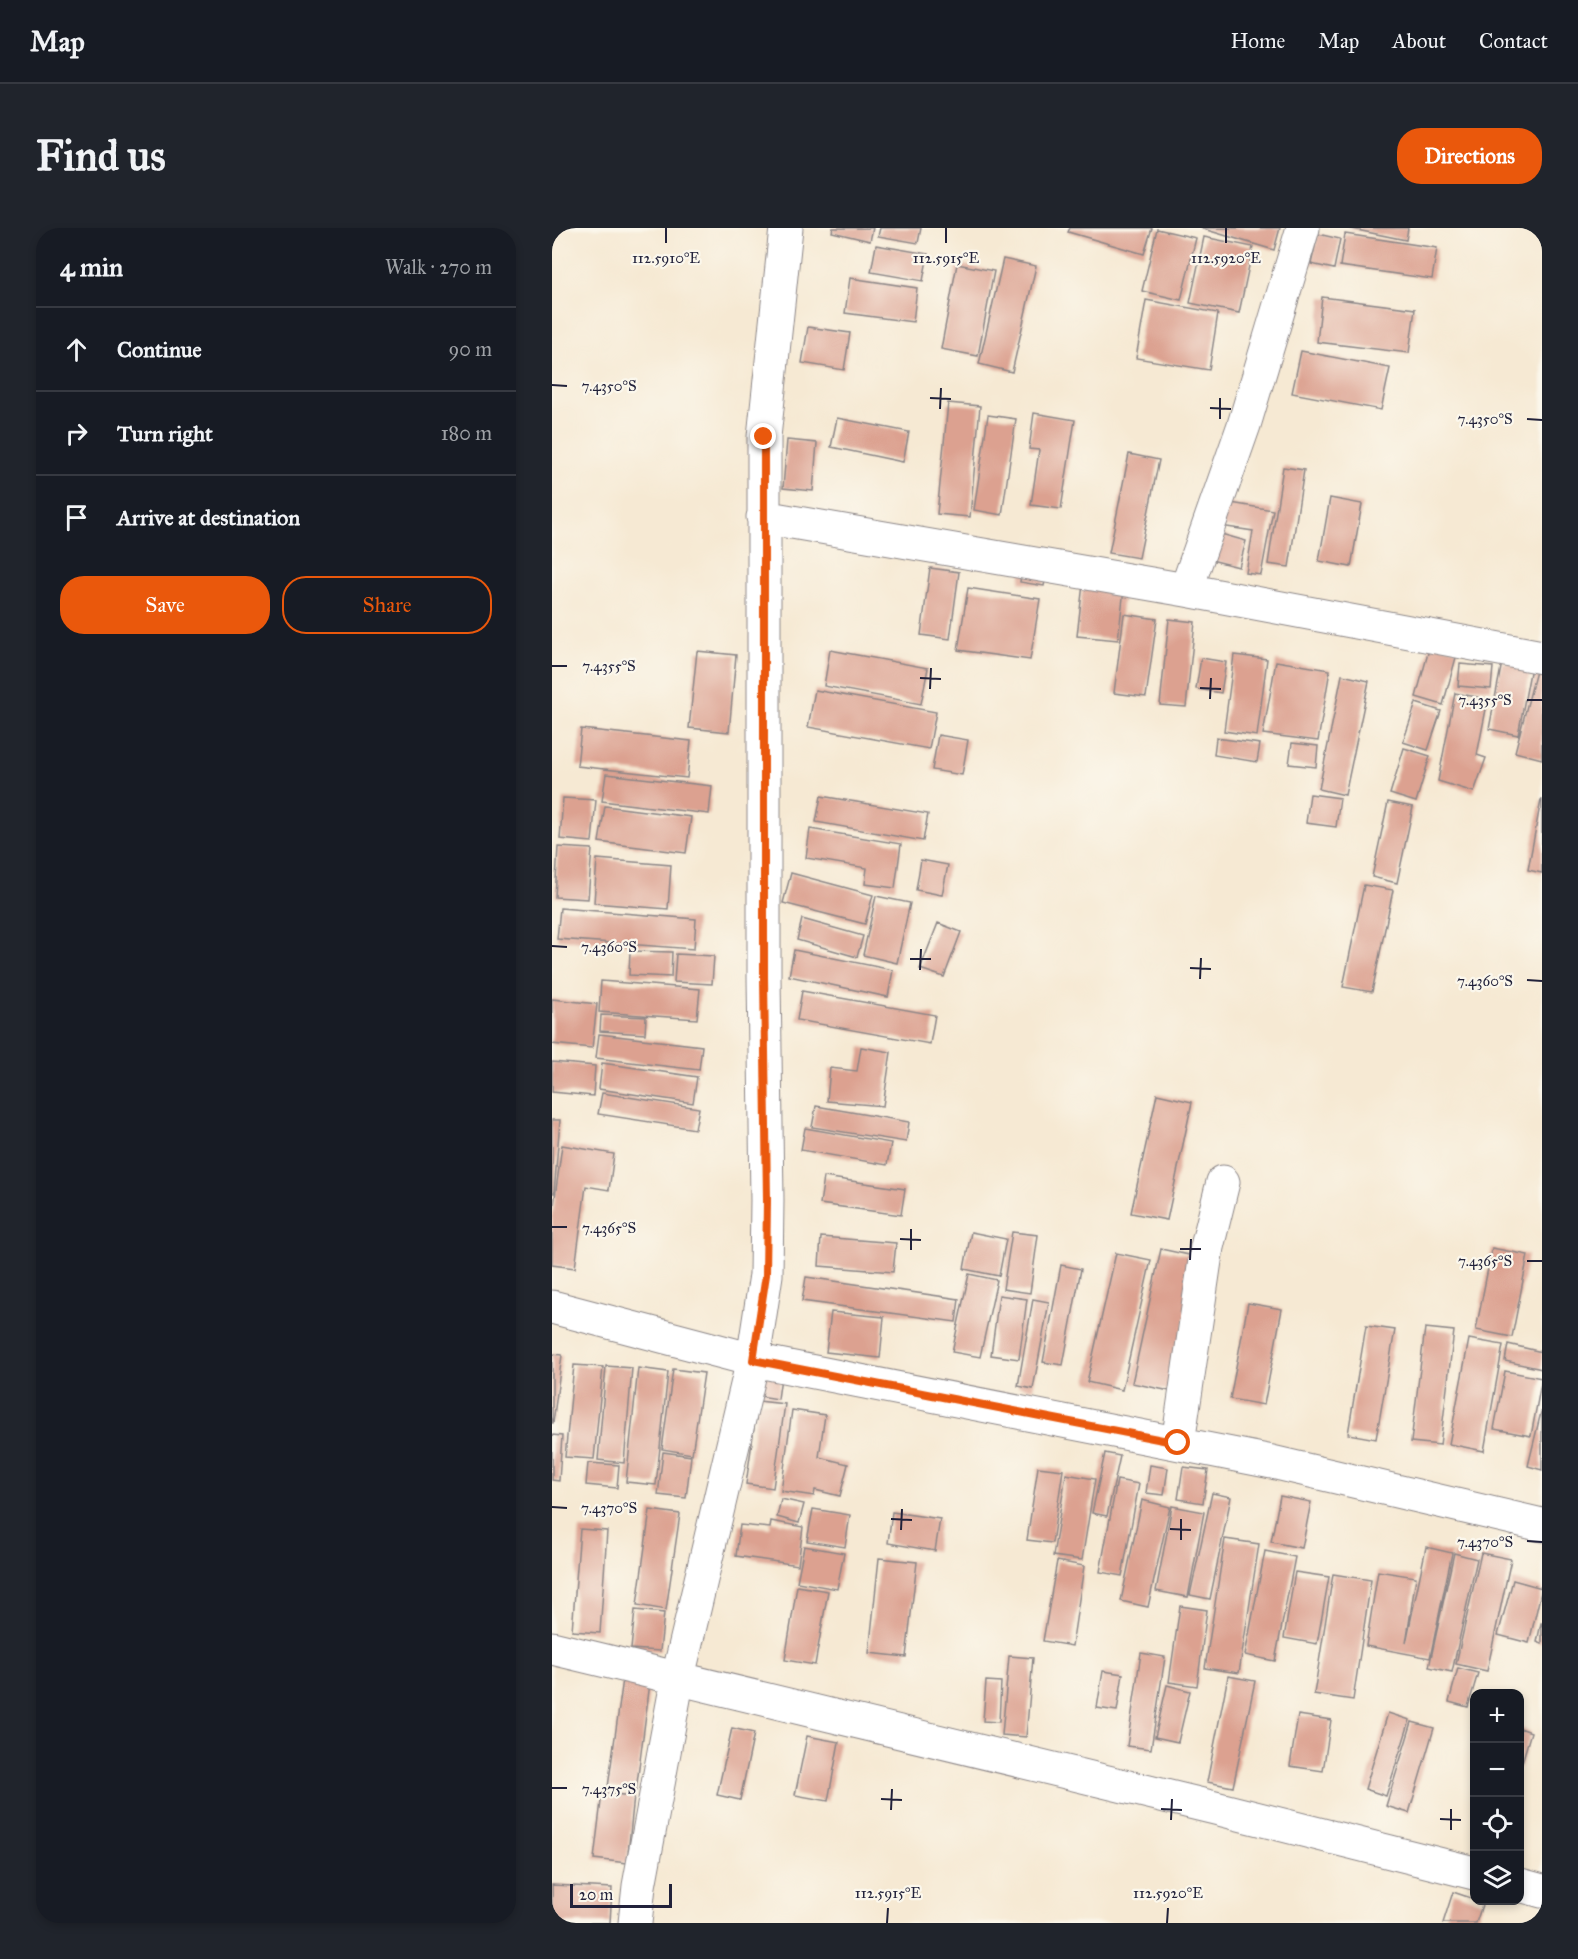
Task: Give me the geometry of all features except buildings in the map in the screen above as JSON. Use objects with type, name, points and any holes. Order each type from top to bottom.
[{"type":"street","points":[[635,1923],[639,1886],[678,1677],[753,1360],[766,1275],[764,437],[786,228]]},
{"type":"street","points":[[1186,590],[1244,425],[1303,228]]},
{"type":"street","points":[[763,517],[1186,590],[1542,657]]},
{"type":"street","points":[[1178,1443],[1207,1247],[1223,1182]]},
{"type":"street","points":[[552,1308],[753,1360],[1272,1462],[1542,1525]]},
{"type":"street","points":[[552,1648],[1203,1805],[1470,1873]]},
{"type":"street","points":[[1524,1886],[1542,1890]]},
{"type":"route","points":[[764,437],[764,977],[767,1200],[766,1275],[753,1360],[1178,1443]]}]
